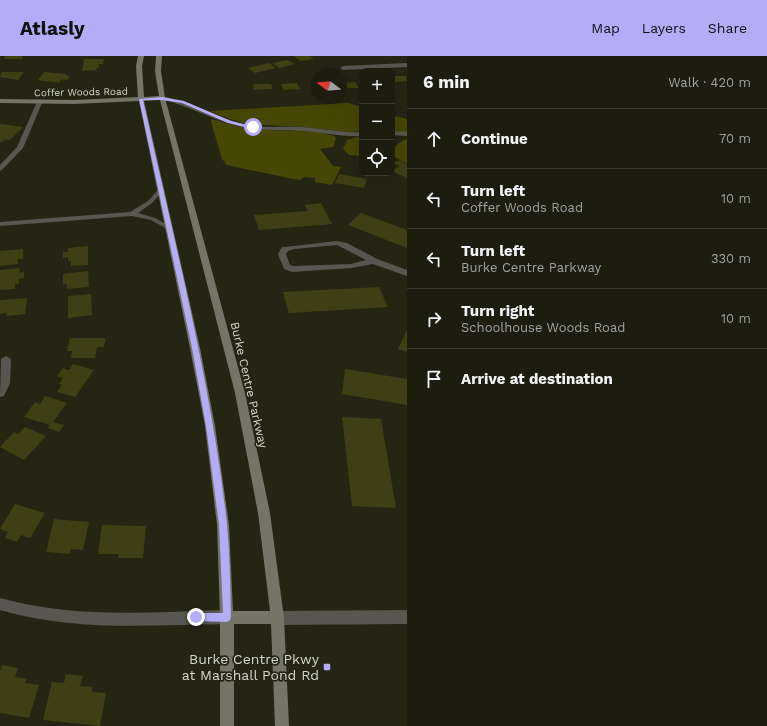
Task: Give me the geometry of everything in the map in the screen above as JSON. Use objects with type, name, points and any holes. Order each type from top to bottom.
[{"type":"main road","points":[[141,56],[139,66],[141,99],[210,426],[223,525],[227,617],[227,726]]},
{"type":"main road","name":"Burke Centre Parkway","points":[[159,56],[158,71],[162,98],[240,393],[264,513],[277,618],[282,726]]},
{"type":"main road","name":"Coffer Woods Road","points":[[0,101],[39,103],[162,98]]},
{"type":"main road","points":[[227,617],[277,618]]},
{"type":"street","points":[[343,68],[407,65]]},
{"type":"street","points":[[374,261],[351,266],[292,269],[287,267],[282,254],[285,249],[294,247],[337,244],[344,245],[374,261],[407,272]]},
{"type":"street","points":[[0,393],[5,383],[6,359]]},
{"type":"street","points":[[0,604],[47,615],[89,619],[227,617]]},
{"type":"street","points":[[277,618],[407,617]]},
{"type":"lane","points":[[162,98],[183,102],[241,125],[342,134],[359,134]]},
{"type":"lane","points":[[0,169],[20,148],[39,103]]},
{"type":"lane","points":[[395,133],[407,134]]},
{"type":"lane","points":[[132,214],[150,202],[160,191]]},
{"type":"lane","points":[[0,224],[132,214],[153,219],[169,228]]},
{"type":"shaded area","points":[[347,104],[359,106],[359,131],[350,132],[303,127],[246,124],[209,111]]},
{"type":"shaded area","points":[[395,116],[407,119],[407,133],[395,131]]},
{"type":"shaded area","points":[[212,119],[248,129],[317,132],[334,136],[336,138],[333,147],[320,149],[333,166],[341,167],[332,185],[315,182],[315,178],[304,177],[300,180],[293,179],[227,165],[222,159],[211,122]]},
{"type":"shaded area","points":[[359,137],[359,156],[349,155],[343,149],[347,140]]},
{"type":"shaded area","points":[[407,139],[407,163],[395,158],[395,147]]},
{"type":"building","points":[[5,56],[23,56],[22,59],[4,59]]},
{"type":"building","points":[[293,56],[310,56],[314,59],[301,61]]},
{"type":"building","points":[[84,59],[104,59],[103,64],[99,64],[99,68],[96,70],[82,71]]},
{"type":"building","points":[[287,60],[295,64],[280,68],[272,63]]},
{"type":"building","points":[[269,63],[276,68],[255,73],[248,68]]},
{"type":"building","points":[[2,72],[24,72],[18,80],[0,77]]},
{"type":"building","points":[[44,72],[66,74],[65,75],[70,76],[67,80],[62,79],[59,83],[38,80]]},
{"type":"building","points":[[395,76],[406,76],[407,81],[395,82]]},
{"type":"building","points":[[355,82],[359,88],[347,88],[347,83]]},
{"type":"building","points":[[297,83],[300,89],[284,90],[281,84]]},
{"type":"building","points":[[253,84],[271,84],[273,89],[254,90]]},
{"type":"building","points":[[1,124],[23,127],[10,140],[5,139],[0,142]]},
{"type":"building","points":[[399,160],[407,164],[407,178],[395,172],[395,169],[399,166],[395,164],[395,162]]},
{"type":"building","points":[[339,174],[367,179],[364,188],[335,183]]},
{"type":"building","points":[[321,203],[332,224],[259,230],[254,215],[308,211],[305,205]]},
{"type":"building","points":[[361,213],[407,230],[407,248],[348,225]]},
{"type":"building","points":[[88,246],[88,265],[71,266],[71,261],[68,261],[68,257],[63,258],[63,252],[68,252],[68,248]]},
{"type":"building","points":[[23,249],[23,259],[18,259],[18,264],[0,266],[0,251]]},
{"type":"building","points":[[20,268],[19,273],[24,272],[24,278],[19,279],[19,284],[15,284],[15,289],[0,290],[0,270]]},
{"type":"building","points":[[88,271],[89,287],[67,289],[67,284],[63,284],[63,274]]},
{"type":"building","points":[[379,287],[388,307],[289,313],[283,292]]},
{"type":"building","points":[[91,294],[92,315],[68,318],[68,296]]},
{"type":"building","points":[[27,298],[25,314],[6,316],[7,313],[0,314],[0,300]]},
{"type":"building","points":[[407,330],[407,352],[398,349]]},
{"type":"building","points":[[70,338],[106,338],[104,347],[97,347],[95,358],[71,358],[72,351],[67,351]]},
{"type":"building","points":[[73,364],[94,370],[75,397],[57,392],[62,385],[59,384],[63,378],[57,376],[63,368],[69,370]]},
{"type":"building","points":[[345,369],[407,379],[407,405],[342,394]]},
{"type":"building","points":[[45,396],[67,403],[53,422],[64,425],[59,432],[48,428],[50,425],[24,417],[35,402],[40,404]]},
{"type":"building","points":[[342,417],[381,419],[396,508],[352,506]]},
{"type":"building","points":[[25,427],[46,436],[24,460],[0,447],[14,432],[18,434]]},
{"type":"building","points":[[15,504],[45,513],[30,538],[21,535],[17,542],[5,538],[8,532],[0,529]]},
{"type":"building","points":[[54,519],[89,522],[83,550],[71,549],[70,554],[46,552]]},
{"type":"building","points":[[102,525],[146,526],[143,558],[118,558],[118,554],[98,554]]},
{"type":"building","points":[[2,665],[18,668],[15,677],[27,679],[25,683],[39,685],[29,718],[0,713],[0,671]]},
{"type":"building","points":[[66,674],[83,676],[80,686],[92,687],[92,692],[106,693],[100,726],[43,720],[52,682],[64,683]]},
{"type":"place","name":"Burke Centre Pkwy at Marshall Pond Rd","points":[[327,667]]},
{"type":"route","points":[[196,617],[227,617],[223,525],[210,426],[195,348],[141,99],[162,98],[183,102],[230,122],[253,127]]}]
